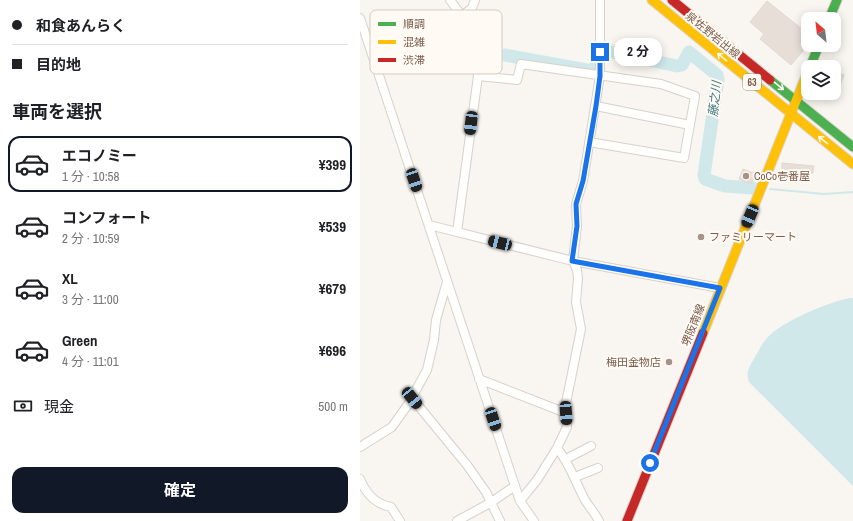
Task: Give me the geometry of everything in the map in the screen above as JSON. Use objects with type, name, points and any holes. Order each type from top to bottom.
[{"type":"main road","name":"泉佐野岩出線","points":[[652,0],[853,164]]},
{"type":"main road","name":"泉佐野岩出線","points":[[672,0],[853,146]]},
{"type":"main road","points":[[832,12],[837,0]]},
{"type":"main road","name":"堺阪南線","points":[[627,521],[720,288],[792,114],[801,88]]},
{"type":"street","points":[[450,0],[458,10]]},
{"type":"street","points":[[470,10],[472,8],[475,0]]},
{"type":"street","points":[[520,501],[537,480],[557,448],[566,427],[566,413],[581,329],[576,302],[578,278],[577,270],[572,261],[577,226],[576,204],[583,181],[600,76],[600,0]]},
{"type":"street","points":[[360,18],[370,48]]},
{"type":"street","points":[[457,232],[478,76],[517,80],[520,64],[661,84],[695,96],[684,158],[589,142]]},
{"type":"street","points":[[379,74],[520,501],[534,521]]},
{"type":"street","points":[[596,106],[690,124]]},
{"type":"street","points":[[429,224],[572,261],[720,288]]},
{"type":"street","points":[[360,447],[392,427],[412,398],[427,370],[434,340],[436,320],[447,282]]},
{"type":"street","points":[[479,379],[566,413]]},
{"type":"street","points":[[412,398],[467,465],[486,492],[500,521]]},
{"type":"street","points":[[566,458],[591,446]]},
{"type":"street","points":[[557,448],[566,458],[586,502],[595,511],[599,521]]},
{"type":"street","points":[[575,477],[598,468]]},
{"type":"street","points":[[360,479],[364,488],[373,500],[381,505],[391,507],[400,521]]},
{"type":"street","points":[[458,521],[490,503],[515,486]]},
{"type":"water","points":[[853,298],[853,486],[749,382],[748,378],[750,366],[762,345],[774,332],[794,319],[818,308]]},
{"type":"building","points":[[767,1],[801,28],[802,52],[791,65],[760,39],[764,34],[750,22]]},
{"type":"building","points":[[841,74],[844,75],[841,82]]},
{"type":"building","points":[[782,163],[814,166],[813,173],[782,170]]},
{"type":"building","points":[[743,169],[756,174],[751,184],[739,179]]},
{"type":"waterway","name":"藤之川","points":[[505,55],[592,71],[595,69],[597,50],[677,66],[682,65],[689,52],[717,75],[718,79],[704,175],[705,179],[725,186],[753,188]]},
{"type":"waterway","name":"藤之川","points":[[770,189],[824,194],[853,192]]},
{"type":"traffic: fast","points":[[832,12],[837,0]]},
{"type":"traffic: fast","points":[[813,60],[816,52]]},
{"type":"traffic: fast","points":[[770,80],[853,147]]},
{"type":"traffic: slow","points":[[652,0],[853,164]]},
{"type":"traffic: slow","points":[[703,333],[801,88]]},
{"type":"traffic: jam","points":[[672,0],[770,80]]},
{"type":"traffic: jam","points":[[627,521],[703,333]]},
{"type":"place","name":"CoCo壱番屋","points":[[746,176]]},
{"type":"place","name":"ファミリーマート","points":[[701,237]]},
{"type":"place","name":"梅田金物店","points":[[669,362]]},
{"type":"route","points":[[600,52],[600,76],[596,106],[583,181],[576,204],[577,226],[572,261],[720,288],[650,463]]}]
